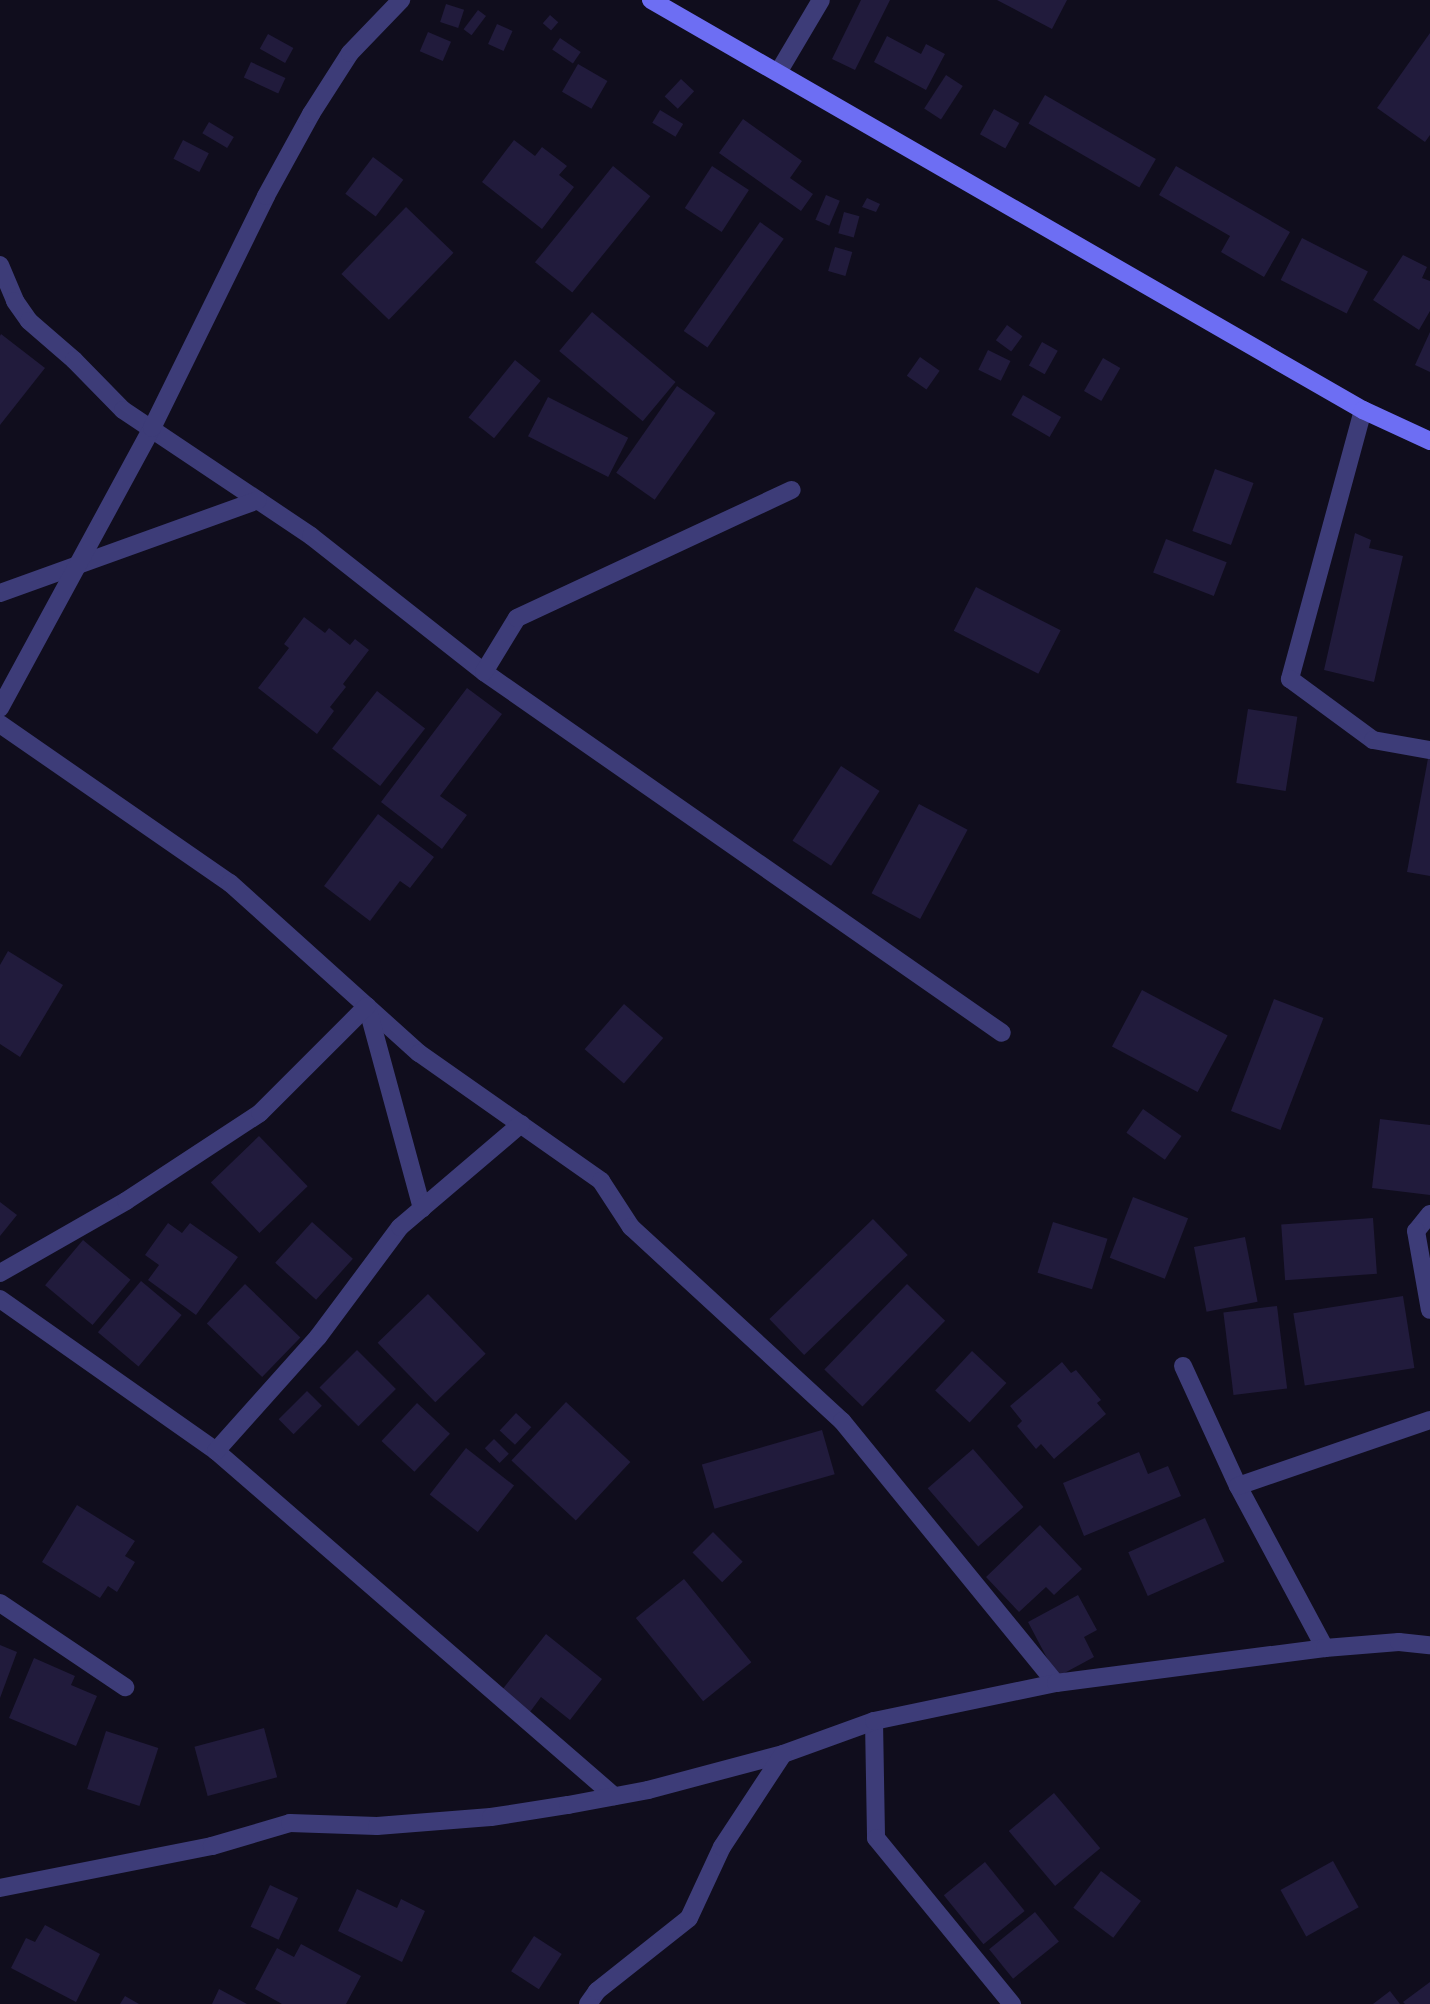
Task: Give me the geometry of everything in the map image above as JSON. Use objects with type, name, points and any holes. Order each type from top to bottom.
[{"type":"street","points":[[650,0],[779,71],[1363,410],[1430,441]]},
{"type":"street","points":[[779,71],[821,0]]},
{"type":"street","points":[[0,708],[152,428],[265,196],[311,114],[351,53],[403,1]]},
{"type":"street","points":[[0,265],[15,301],[29,321],[74,360],[123,410],[311,536],[484,672],[1002,1033]]},
{"type":"street","points":[[1363,410],[1290,679],[1373,740],[1430,750]]},
{"type":"street","points":[[484,672],[517,618],[792,489]]},
{"type":"street","points":[[0,593],[258,500]]},
{"type":"street","points":[[0,724],[230,883],[419,1053],[601,1181],[631,1227],[842,1421],[1056,1683]]},
{"type":"street","points":[[367,1006],[422,1209]]},
{"type":"street","points":[[0,1273],[125,1201],[260,1113],[367,1006]]},
{"type":"street","points":[[216,1451],[318,1337],[400,1227],[521,1124]]},
{"type":"street","points":[[1430,1214],[1416,1231],[1430,1310]]},
{"type":"street","points":[[0,1299],[216,1451],[614,1796]]},
{"type":"street","points":[[1183,1366],[1238,1486],[1325,1648]]},
{"type":"street","points":[[1238,1486],[1430,1420]]},
{"type":"street","points":[[0,1603],[125,1687]]},
{"type":"street","points":[[0,1888],[212,1846],[290,1823],[377,1826],[491,1817],[614,1796],[783,1754],[874,1721],[1056,1683],[1325,1648],[1399,1642],[1430,1645]]},
{"type":"street","points":[[874,1721],[876,1838],[1012,2004]]},
{"type":"street","points":[[588,2004],[597,1992],[689,1918],[722,1847],[783,1754]]},
{"type":"building","points":[[861,0],[890,0],[855,70],[832,59]]},
{"type":"building","points":[[997,0],[1067,0],[1052,29]]},
{"type":"building","points":[[446,4],[464,10],[458,28],[440,22]]},
{"type":"building","points":[[478,10],[486,16],[472,35],[464,29]]},
{"type":"building","points":[[550,15],[558,22],[551,31],[543,23]]},
{"type":"building","points":[[497,24],[513,31],[504,51],[488,44]]},
{"type":"building","points":[[428,32],[451,42],[443,61],[420,51]]},
{"type":"building","points":[[1430,33],[1430,135],[1425,142],[1377,108]]},
{"type":"building","points":[[268,34],[293,48],[285,63],[260,49]]},
{"type":"building","points":[[887,36],[921,54],[926,44],[945,54],[926,90],[874,62]]},
{"type":"building","points":[[560,38],[581,52],[573,64],[552,50]]},
{"type":"building","points":[[251,62],[285,78],[278,93],[244,77]]},
{"type":"building","points":[[578,64],[607,81],[591,109],[562,92]]},
{"type":"building","points":[[946,75],[963,86],[941,119],[924,109]]},
{"type":"building","points":[[681,79],[694,91],[678,109],[665,97]]},
{"type":"building","points":[[1045,95],[1156,159],[1139,188],[1028,124]]},
{"type":"building","points":[[994,109],[1019,123],[1005,148],[980,134]]},
{"type":"building","points":[[660,110],[683,124],[675,137],[652,123]]},
{"type":"building","points":[[743,119],[802,161],[790,178],[813,194],[801,211],[719,153]]},
{"type":"building","points":[[209,122],[234,137],[227,148],[202,133]]},
{"type":"building","points":[[183,140],[209,153],[199,172],[173,159]]},
{"type":"building","points":[[514,140],[535,156],[542,147],[567,166],[559,175],[574,187],[542,229],[482,182]]},
{"type":"building","points":[[373,157],[403,180],[376,217],[345,194]]},
{"type":"building","points":[[613,166],[650,196],[572,293],[535,262]]},
{"type":"building","points":[[712,166],[749,190],[722,232],[685,208]]},
{"type":"building","points":[[1176,166],[1290,232],[1264,277],[1221,252],[1230,236],[1159,195]]},
{"type":"building","points":[[826,195],[840,201],[829,226],[815,220]]},
{"type":"building","points":[[867,198],[880,204],[876,212],[862,207]]},
{"type":"building","points":[[406,207],[453,253],[389,320],[341,274]]},
{"type":"building","points":[[844,212],[859,216],[854,237],[838,233]]},
{"type":"building","points":[[760,222],[784,239],[707,348],[684,331]]},
{"type":"building","points":[[1302,238],[1368,272],[1347,313],[1281,280]]},
{"type":"building","points":[[835,247],[852,252],[845,276],[828,271]]},
{"type":"building","points":[[1403,255],[1427,267],[1422,278],[1430,281],[1430,311],[1419,330],[1373,300]]},
{"type":"building","points":[[592,312],[675,382],[643,421],[559,351]]},
{"type":"building","points":[[1007,325],[1022,336],[1011,352],[996,340]]},
{"type":"building","points":[[1430,332],[1430,372],[1415,365]]},
{"type":"building","points":[[1,334],[45,368],[0,425],[0,336]]},
{"type":"building","points":[[1042,342],[1058,351],[1045,374],[1029,366]]},
{"type":"building","points":[[988,350],[1010,361],[1001,381],[978,370]]},
{"type":"building","points":[[920,357],[940,371],[926,390],[907,376]]},
{"type":"building","points":[[1103,358],[1120,368],[1101,401],[1084,391]]},
{"type":"building","points":[[515,360],[541,381],[494,438],[468,418]]},
{"type":"building","points":[[677,386],[716,413],[655,500],[616,473]]},
{"type":"building","points":[[1023,395],[1061,417],[1050,437],[1012,415]]},
{"type":"building","points":[[548,397],[628,438],[608,477],[528,436]]},
{"type":"building","points":[[1215,469],[1254,483],[1231,545],[1192,531]]},
{"type":"building","points":[[1355,533],[1371,540],[1369,548],[1403,556],[1374,682],[1324,670]]},
{"type":"building","points":[[1166,539],[1227,562],[1214,596],[1153,573]]},
{"type":"building","points":[[976,587],[1061,630],[1038,674],[954,631]]},
{"type":"building","points":[[304,617],[325,633],[329,628],[350,645],[355,639],[369,650],[343,684],[346,687],[330,707],[334,711],[317,734],[258,688],[289,648],[284,644]]},
{"type":"building","points":[[467,688],[502,714],[440,796],[467,815],[442,849],[381,802]]},
{"type":"building","points":[[377,691],[425,729],[380,786],[332,749]]},
{"type":"building","points":[[1248,709],[1297,717],[1286,791],[1236,783]]},
{"type":"building","points":[[1430,753],[1430,876],[1407,872]]},
{"type":"building","points":[[841,766],[880,791],[831,866],[793,841]]},
{"type":"building","points":[[919,804],[968,830],[920,919],[872,893]]},
{"type":"building","points":[[378,814],[434,857],[410,888],[400,881],[370,921],[324,886]]},
{"type":"building","points":[[8,951],[63,985],[20,1057],[0,1044],[0,965]]},
{"type":"building","points":[[1142,990],[1228,1036],[1198,1092],[1112,1047]]},
{"type":"building","points":[[1274,999],[1323,1018],[1280,1130],[1231,1111]]},
{"type":"building","points":[[624,1004],[663,1038],[624,1083],[585,1049]]},
{"type":"building","points":[[1143,1109],[1182,1136],[1165,1160],[1126,1133]]},
{"type":"building","points":[[1380,1119],[1430,1125],[1430,1195],[1372,1188]]},
{"type":"building","points":[[259,1136],[308,1186],[259,1233],[211,1183]]},
{"type":"building","points":[[1133,1197],[1188,1218],[1165,1279],[1110,1258]]},
{"type":"building","points":[[0,1202],[17,1215],[0,1236]]},
{"type":"building","points":[[1373,1218],[1377,1274],[1285,1280],[1281,1224]]},
{"type":"building","points":[[873,1219],[908,1255],[804,1355],[769,1319]]},
{"type":"building","points":[[312,1222],[353,1259],[316,1300],[275,1263]]},
{"type":"building","points":[[1053,1222],[1108,1239],[1092,1289],[1038,1273]]},
{"type":"building","points":[[168,1223],[182,1233],[190,1223],[238,1257],[196,1315],[148,1280],[159,1265],[145,1255]]},
{"type":"building","points":[[1245,1237],[1258,1302],[1207,1312],[1194,1247]]},
{"type":"building","points":[[83,1240],[130,1280],[93,1325],[45,1285]]},
{"type":"building","points":[[141,1281],[182,1315],[139,1366],[98,1332]]},
{"type":"building","points":[[245,1284],[300,1337],[262,1377],[207,1324]]},
{"type":"building","points":[[907,1284],[945,1321],[862,1406],[824,1370]]},
{"type":"building","points":[[428,1294],[486,1354],[435,1402],[378,1343]]},
{"type":"building","points":[[1403,1296],[1414,1368],[1305,1385],[1293,1313]]},
{"type":"building","points":[[1277,1306],[1287,1388],[1234,1395],[1223,1313]]},
{"type":"building","points":[[357,1350],[396,1389],[358,1426],[320,1387]]},
{"type":"building","points":[[972,1351],[1006,1383],[970,1423],[935,1390]]},
{"type":"building","points":[[1062,1362],[1071,1373],[1076,1370],[1101,1400],[1097,1403],[1106,1414],[1054,1459],[1041,1444],[1036,1449],[1017,1426],[1022,1421],[1010,1406]]},
{"type":"building","points":[[307,1391],[322,1406],[294,1434],[279,1419]]},
{"type":"building","points":[[566,1402],[630,1462],[576,1521],[511,1461]]},
{"type":"building","points":[[417,1403],[450,1434],[414,1472],[382,1441]]},
{"type":"building","points":[[516,1413],[531,1427],[515,1445],[500,1431]]},
{"type":"building","points":[[822,1430],[835,1474],[715,1509],[702,1464]]},
{"type":"building","points":[[494,1439],[509,1454],[500,1463],[485,1448]]},
{"type":"building","points":[[466,1448],[514,1486],[478,1532],[430,1494]]},
{"type":"building","points":[[973,1449],[1024,1507],[978,1546],[928,1488]]},
{"type":"building","points":[[1139,1452],[1148,1474],[1168,1466],[1181,1496],[1084,1536],[1063,1483]]},
{"type":"building","points":[[77,1505],[135,1541],[125,1556],[135,1562],[117,1592],[108,1586],[100,1598],[42,1562]]},
{"type":"building","points":[[1205,1518],[1225,1562],[1148,1596],[1128,1552]]},
{"type":"building","points":[[1040,1525],[1082,1569],[1054,1595],[1046,1587],[1019,1612],[986,1577]]},
{"type":"building","points":[[713,1532],[743,1562],[722,1582],[692,1553]]},
{"type":"building","points":[[684,1579],[751,1662],[703,1701],[636,1618]]},
{"type":"building","points":[[1078,1595],[1097,1630],[1084,1637],[1094,1657],[1057,1677],[1028,1622]]},
{"type":"building","points":[[546,1634],[602,1679],[570,1720],[541,1697],[530,1712],[502,1690]]},
{"type":"building","points":[[0,1645],[17,1652],[0,1698]]},
{"type":"building","points":[[34,1658],[75,1676],[71,1685],[97,1696],[76,1746],[9,1718]]},
{"type":"building","points":[[264,1728],[277,1777],[208,1796],[194,1747]]},
{"type":"building","points":[[106,1731],[158,1748],[139,1806],[87,1789]]},
{"type":"building","points":[[1054,1793],[1100,1848],[1055,1886],[1009,1831]]},
{"type":"building","points":[[1333,1861],[1359,1907],[1306,1936],[1281,1890]]},
{"type":"building","points":[[985,1862],[1025,1911],[983,1944],[944,1895]]},
{"type":"building","points":[[1101,1871],[1141,1901],[1113,1938],[1073,1908]]},
{"type":"building","points":[[270,1885],[298,1898],[279,1940],[251,1927]]},
{"type":"building","points":[[357,1889],[397,1908],[401,1899],[425,1911],[402,1962],[338,1931]]},
{"type":"building","points":[[1035,1912],[1059,1942],[1013,1979],[989,1949]]},
{"type":"building","points":[[45,1925],[100,1954],[76,2002],[11,1968],[26,1938],[35,1942]]},
{"type":"building","points":[[534,1936],[562,1954],[539,1989],[511,1971]]},
{"type":"building","points":[[301,1944],[361,1976],[346,2004],[282,2004],[255,1989],[277,1948],[294,1957]]},
{"type":"building","points":[[1430,1982],[1430,2004],[1403,2002]]},
{"type":"building","points":[[219,1989],[247,2004],[212,2004]]},
{"type":"building","points":[[1390,1991],[1400,2004],[1373,2004]]},
{"type":"building","points":[[125,1996],[139,2004],[120,2004]]}]
